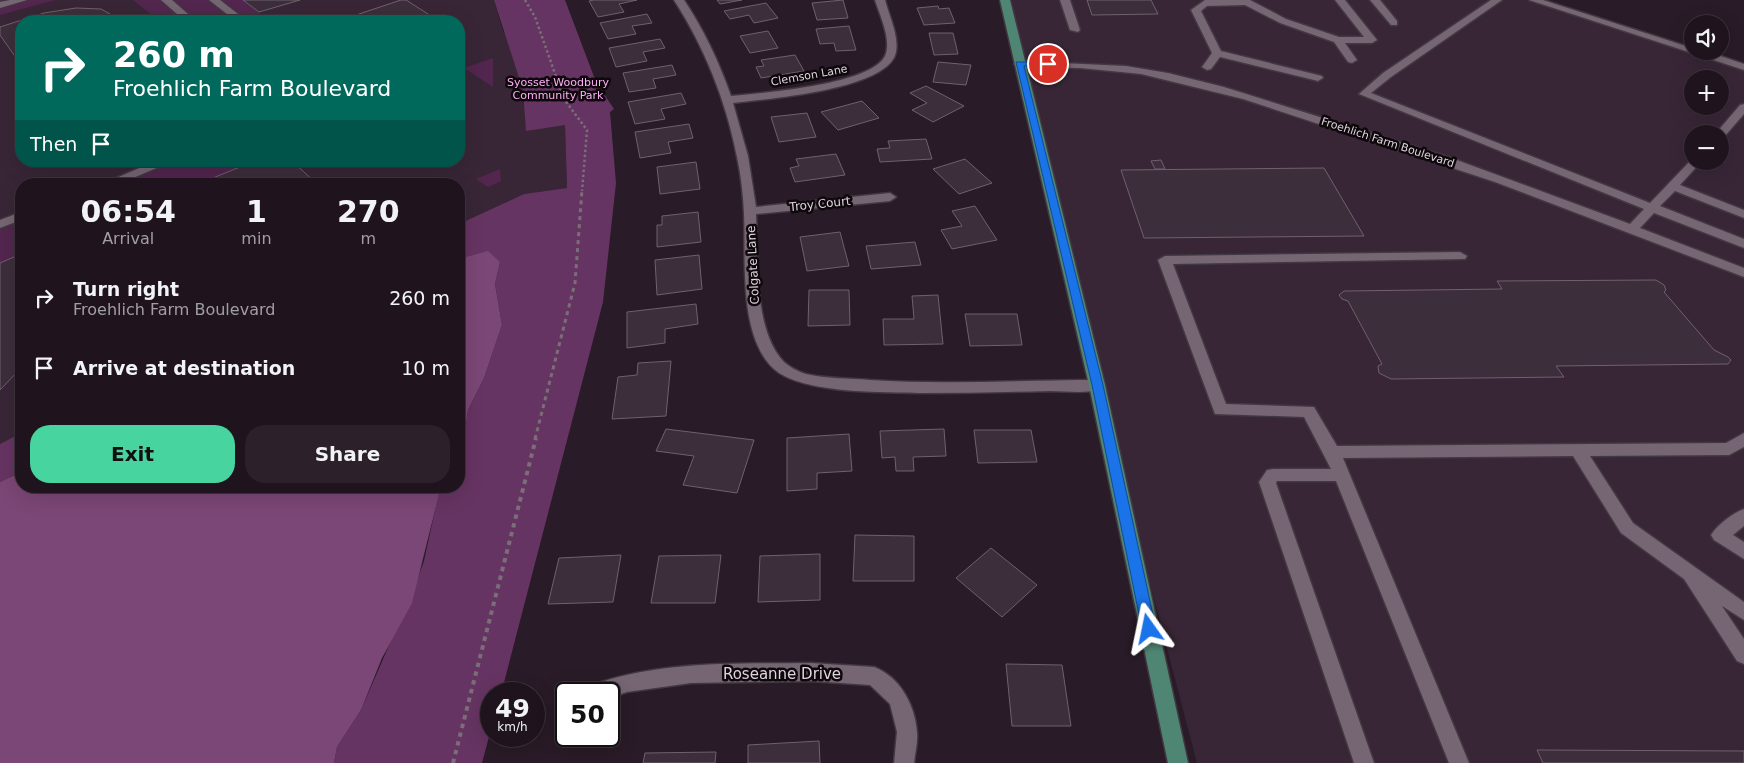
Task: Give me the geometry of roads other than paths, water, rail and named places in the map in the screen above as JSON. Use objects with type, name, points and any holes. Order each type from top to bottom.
[{"type":"main road","points":[[1005,0],[1097,385],[1178,763]]},
{"type":"street","points":[[0,5],[22,0]]},
{"type":"street","points":[[166,0],[184,15]]},
{"type":"street","points":[[214,0],[234,15]]},
{"type":"street","name":"Colgate Lane","points":[[679,0],[700,34],[716,68],[739,140],[750,211],[754,308],[769,354],[794,376],[822,381],[877,386],[1097,385]]},
{"type":"street","name":"Clemson Lane","points":[[726,100],[848,82],[882,68],[889,60],[891,48],[880,0]]},
{"type":"street","points":[[1065,0],[1075,30]]},
{"type":"street","points":[[1217,53],[1196,10],[1205,3],[1247,2],[1283,21],[1338,40],[1372,40],[1340,0]]},
{"type":"street","points":[[1375,0],[1394,23]]},
{"type":"street","points":[[1497,0],[1387,75],[1364,94],[1744,244]]},
{"type":"street","points":[[1534,0],[1684,48]]},
{"type":"street","points":[[1338,40],[1352,60]]},
{"type":"street","points":[[1207,67],[1217,53]]},
{"type":"street","points":[[1217,53],[1318,78]]},
{"type":"street","points":[[1722,60],[1744,67]]},
{"type":"street","name":"Froehlich Farm Boulevard","points":[[1019,64],[1107,67],[1141,71],[1252,99],[1443,159],[1744,273]]},
{"type":"street","points":[[1729,125],[1744,107]]},
{"type":"street","points":[[123,178],[152,167]]},
{"type":"street","points":[[1632,229],[1688,170]]},
{"type":"street","points":[[1673,186],[1744,214]]},
{"type":"street","name":"Troy Court","points":[[750,211],[890,197]]},
{"type":"street","points":[[0,224],[15,218]]},
{"type":"street","points":[[1459,763],[1332,452],[1309,411],[1220,410],[1165,260],[1460,256]]},
{"type":"street","points":[[1332,452],[1729,449],[1744,438]]},
{"type":"street","points":[[1577,450],[1627,528],[1744,612]]},
{"type":"street","points":[[1340,475],[1273,475],[1267,482],[1364,763]]},
{"type":"street","points":[[1744,516],[1720,536],[1744,552]]},
{"type":"street","points":[[1687,570],[1744,655]]},
{"type":"street","name":"Roseanne Drive","points":[[620,686],[691,674],[811,672],[874,676],[899,699],[907,732],[904,763]]},
{"type":"park label","name":"Syosset Woodbury Community Park","points":[[558,88]]}]
